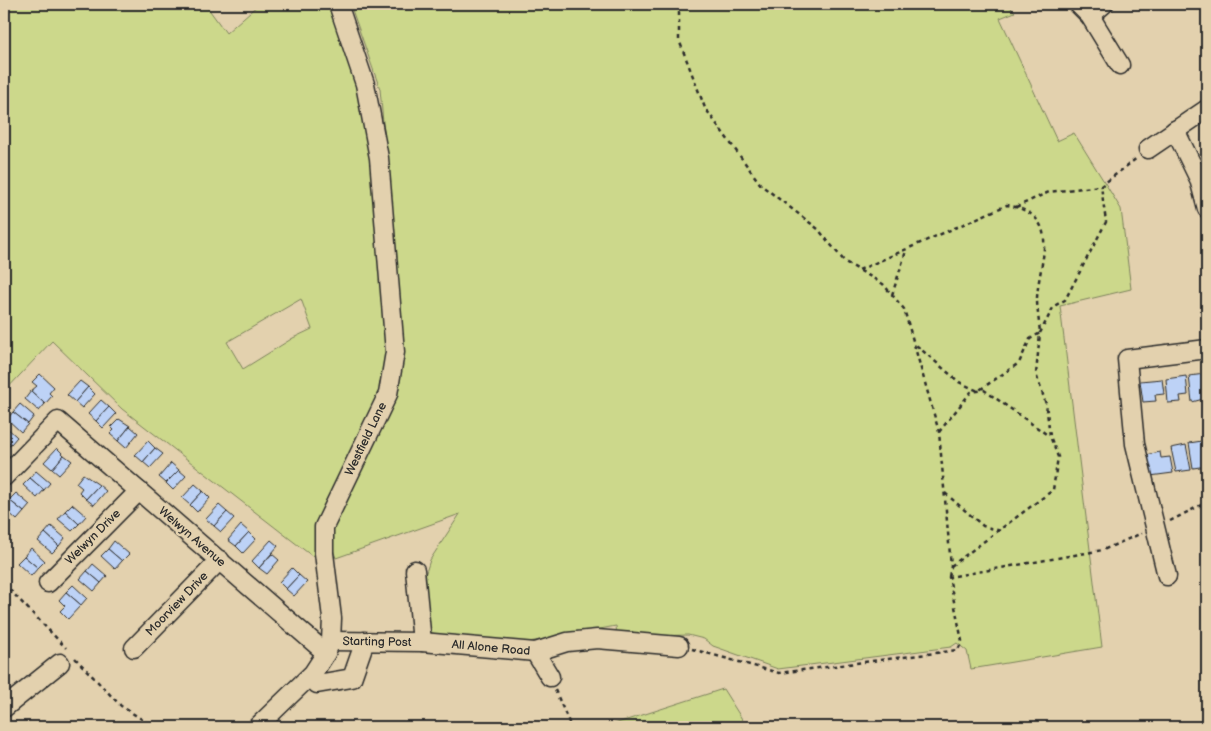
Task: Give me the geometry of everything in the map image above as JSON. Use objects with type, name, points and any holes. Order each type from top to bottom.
[{"type":"street","name":"Westfield Lane","points":[[328,647],[332,618],[324,554],[324,527],[388,394],[395,352],[379,158],[365,84],[338,4]]},
{"type":"street","points":[[1078,4],[1090,16],[1120,65]]},
{"type":"street","points":[[1090,16],[1104,4]]},
{"type":"street","points":[[1148,149],[1207,109]]},
{"type":"street","points":[[1175,130],[1203,178],[1207,209]]},
{"type":"street","points":[[1167,576],[1135,444],[1127,359],[1207,349]]},
{"type":"street","name":"Welwyn Avenue","points":[[4,477],[58,421],[220,560],[328,647]]},
{"type":"street","name":"Welwyn Drive","points":[[48,583],[139,491]]},
{"type":"street","name":"Moorview Drive","points":[[134,648],[220,560]]},
{"type":"street","points":[[415,570],[422,642]]},
{"type":"street","points":[[535,652],[567,642],[597,639],[679,646]]},
{"type":"street","name":"Starting Post","points":[[328,647],[365,641],[422,642]]},
{"type":"street","points":[[317,684],[352,678],[365,641]]},
{"type":"street","name":"All Alone Road","points":[[422,642],[535,652],[550,677]]},
{"type":"street","points":[[257,727],[313,673],[328,647]]},
{"type":"street","points":[[4,708],[66,656]]},
{"type":"path","points":[[679,4],[679,40],[705,108],[761,185],[818,229],[845,262],[883,284],[904,309],[939,432],[951,566],[949,577],[962,641],[958,650],[779,672],[679,646]]},
{"type":"path","points":[[1016,207],[1049,192],[1101,186],[1148,149]]},
{"type":"path","points":[[978,391],[1019,363],[1030,339],[1040,333],[1054,306],[1065,300],[1106,222],[1101,186]]},
{"type":"path","points":[[859,270],[1007,205],[1016,207],[1036,219],[1046,239],[1037,298],[1040,333],[1036,374],[1046,404],[1050,436],[1058,457],[1053,490],[1001,531],[951,566]]},
{"type":"path","points":[[892,295],[906,250]]},
{"type":"path","points":[[915,344],[959,382],[978,391]]},
{"type":"path","points":[[939,432],[971,392],[984,390],[1050,436]]},
{"type":"path","points":[[945,493],[984,526],[1001,531]]},
{"type":"path","points":[[949,577],[1103,550],[1155,528],[1207,502]]},
{"type":"path","points":[[4,584],[66,656],[121,706],[154,727]]},
{"type":"path","points":[[550,677],[571,727]]},
{"type":"green space","points":[[4,4],[205,4],[226,33],[259,4],[329,4],[349,61],[355,65],[370,145],[386,319],[386,378],[316,551],[312,556],[122,409],[52,341],[4,392]],"holes":[[[301,299],[312,329],[293,338],[243,369],[227,342]]]},
{"type":"green space","points":[[350,4],[1007,4],[1015,12],[1000,18],[1057,141],[1074,133],[1121,209],[1131,289],[1060,306],[1102,647],[971,669],[967,651],[957,643],[951,647],[778,669],[713,646],[704,639],[688,635],[617,637],[616,626],[529,642],[450,639],[427,631],[420,591],[430,560],[460,514],[336,558],[330,541],[331,521],[396,382],[404,353],[380,89]]},
{"type":"green space","points":[[723,689],[747,727],[605,727]]},
{"type":"building","points":[[40,374],[54,387],[49,393],[52,396],[45,404],[31,391],[37,386],[32,382]]},
{"type":"building","points":[[1205,374],[1207,398],[1192,402],[1189,376]]},
{"type":"building","points":[[1186,376],[1188,395],[1180,396],[1181,402],[1168,403],[1166,379]]},
{"type":"building","points":[[1162,379],[1164,394],[1155,395],[1156,401],[1143,402],[1140,381]]},
{"type":"building","points":[[80,381],[88,387],[75,402],[67,395]]},
{"type":"building","points":[[88,387],[95,394],[82,408],[75,402]]},
{"type":"building","points":[[31,391],[45,404],[39,411],[25,399]]},
{"type":"building","points":[[101,400],[109,407],[96,421],[88,414]]},
{"type":"building","points":[[20,404],[34,416],[28,424],[13,412]]},
{"type":"building","points":[[109,407],[116,414],[103,428],[96,421]]},
{"type":"building","points":[[13,412],[28,424],[21,432],[7,419]]},
{"type":"building","points":[[119,419],[130,426],[118,441],[110,434],[114,430],[111,427]]},
{"type":"building","points":[[4,425],[17,437],[11,444],[4,438]]},
{"type":"building","points":[[130,426],[138,433],[126,448],[118,441]]},
{"type":"building","points":[[4,438],[11,444],[4,452]]},
{"type":"building","points":[[148,441],[155,448],[143,462],[135,455]]},
{"type":"building","points":[[1202,441],[1203,447],[1207,447],[1207,466],[1193,468],[1189,443]]},
{"type":"building","points":[[1186,445],[1191,470],[1176,472],[1171,448]]},
{"type":"building","points":[[57,448],[64,455],[52,469],[44,462]]},
{"type":"building","points":[[155,448],[163,454],[150,468],[143,462]]},
{"type":"building","points":[[1160,452],[1161,458],[1170,457],[1173,473],[1150,476],[1146,455]]},
{"type":"building","points":[[64,455],[72,461],[59,475],[52,469]]},
{"type":"building","points":[[171,463],[179,470],[166,483],[159,477]]},
{"type":"building","points":[[179,470],[186,476],[173,490],[166,483]]},
{"type":"building","points":[[36,471],[50,483],[44,490],[30,478]]},
{"type":"building","points":[[83,474],[99,485],[86,499],[79,492],[82,488],[76,483]]},
{"type":"building","points":[[30,478],[44,490],[37,498],[23,485]]},
{"type":"building","points":[[195,484],[203,491],[190,505],[182,498]]},
{"type":"building","points":[[99,485],[106,491],[94,505],[86,499]]},
{"type":"building","points":[[203,491],[210,498],[197,512],[190,505]]},
{"type":"building","points":[[16,493],[30,505],[24,512],[9,500]]},
{"type":"building","points":[[9,500],[24,512],[17,520],[4,508]]},
{"type":"building","points":[[72,504],[86,516],[79,524],[65,511]]},
{"type":"building","points":[[219,505],[227,512],[214,526],[206,519]]},
{"type":"building","points":[[65,511],[79,524],[72,531],[58,519]]},
{"type":"building","points":[[227,512],[234,518],[221,532],[214,526]]},
{"type":"building","points":[[4,522],[10,527],[4,535]]},
{"type":"building","points":[[241,525],[249,532],[236,546],[228,540]]},
{"type":"building","points":[[51,526],[65,538],[59,546],[45,533]]},
{"type":"building","points":[[249,532],[256,539],[243,553],[236,546]]},
{"type":"building","points":[[45,533],[59,546],[52,553],[38,541]]},
{"type":"building","points":[[271,540],[278,546],[259,568],[252,561]]},
{"type":"building","points":[[114,541],[129,554],[122,561],[108,549]]},
{"type":"building","points":[[31,548],[45,561],[38,568],[24,556]]},
{"type":"building","points":[[108,549],[122,561],[115,569],[101,556]]},
{"type":"building","points":[[272,554],[279,560],[267,574],[259,568]]},
{"type":"building","points":[[24,556],[38,568],[31,576],[17,563]]},
{"type":"building","points":[[93,564],[107,576],[101,583],[87,571]]},
{"type":"building","points":[[292,568],[299,575],[286,589],[279,582]]},
{"type":"building","points":[[87,571],[101,583],[94,591],[80,579]]},
{"type":"building","points":[[299,575],[307,582],[294,596],[286,589]]},
{"type":"building","points":[[73,585],[87,598],[81,605],[66,592]]},
{"type":"building","points":[[66,592],[81,605],[68,619],[60,611],[65,606],[59,600]]}]
